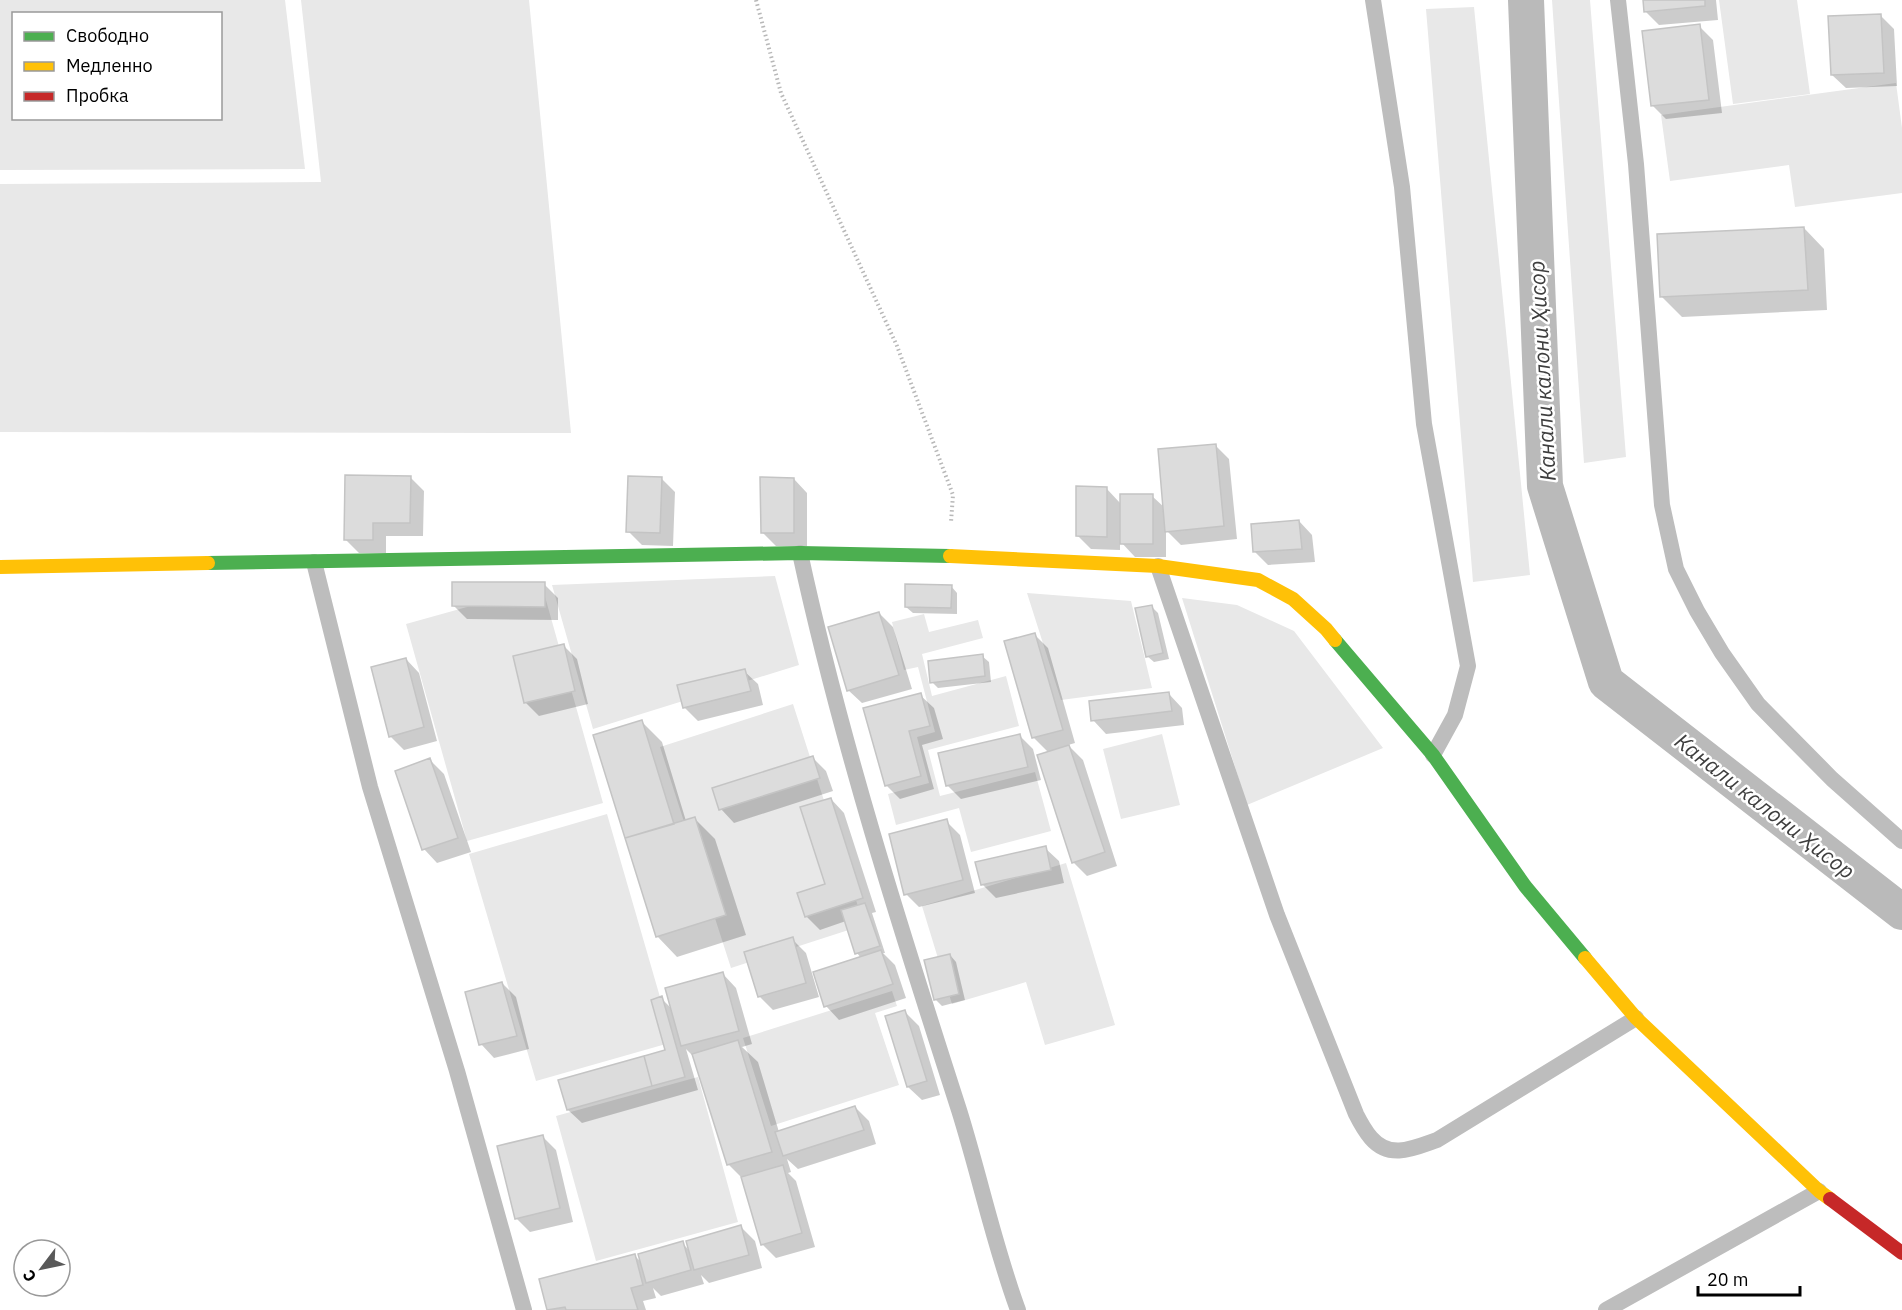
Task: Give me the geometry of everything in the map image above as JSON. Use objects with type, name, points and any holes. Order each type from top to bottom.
[{"type":"street","points":[[0,567],[800,554],[950,556],[1158,566],[1258,580],[1293,599],[1326,629],[1433,755],[1525,886],[1636,1018],[1819,1191],[1902,1252]]},
{"type":"lane","points":[[1373,0],[1402,187],[1424,424],[1468,666],[1455,715],[1433,755]]},
{"type":"lane","points":[[1618,0],[1636,164],[1662,505],[1676,568],[1717,645],[1758,704],[1832,779],[1902,841]]},
{"type":"lane","points":[[800,554],[819,640],[894,908],[963,1123],[1007,1280],[1018,1310]]},
{"type":"lane","points":[[314,562],[370,787],[457,1071],[524,1310]]},
{"type":"lane","points":[[1158,566],[1277,915],[1356,1114],[1371,1138],[1383,1148],[1404,1151],[1437,1140],[1636,1018]]},
{"type":"lane","points":[[1606,1310],[1819,1191]]},
{"type":"path","points":[[756,0],[782,93],[897,346],[953,495],[950,556]]},
{"type":"shaded area","points":[[0,0],[285,0],[305,169],[0,170]]},
{"type":"shaded area","points":[[301,0],[529,0],[571,433],[0,432],[0,184],[321,182]]},
{"type":"shaded area","points":[[1552,0],[1590,0],[1626,457],[1584,463]]},
{"type":"shaded area","points":[[1719,0],[1797,0],[1810,94],[1733,104]]},
{"type":"shaded area","points":[[1474,7],[1530,575],[1473,582],[1426,9]]},
{"type":"shaded area","points":[[1896,83],[1902,128],[1902,193],[1795,207],[1789,165],[1670,181],[1661,115]]},
{"type":"shaded area","points":[[775,576],[799,665],[593,729],[552,585]]},
{"type":"shaded area","points":[[542,586],[603,803],[467,841],[406,624]]},
{"type":"shaded area","points":[[1027,593],[1131,601],[1152,688],[1061,700]]},
{"type":"shaded area","points":[[1182,598],[1237,605],[1294,631],[1383,748],[1247,805]]},
{"type":"shaded area","points":[[924,614],[929,632],[978,620],[983,638],[922,654],[932,696],[1006,676],[1019,726],[928,750],[940,796],[1035,772],[1051,831],[971,852],[959,808],[896,825],[888,794],[929,783],[917,737],[935,732],[918,667],[904,670],[892,622]]},
{"type":"shaded area","points":[[793,704],[864,925],[731,968],[660,747]]},
{"type":"shaded area","points":[[1162,734],[1180,805],[1121,819],[1103,749]]},
{"type":"shaded area","points":[[607,814],[673,1042],[536,1081],[469,854]]},
{"type":"shaded area","points":[[1066,863],[1115,1025],[1045,1045],[1026,982],[952,1004],[922,906]]},
{"type":"shaded area","points":[[892,991],[897,1006],[875,1013],[899,1085],[771,1126],[743,1038]]},
{"type":"shaded area","points":[[698,1077],[738,1222],[596,1261],[556,1116]]},
{"type":"building","points":[[1643,0],[1705,0],[1705,6],[1644,12]]},
{"type":"building","points":[[1881,14],[1884,73],[1831,75],[1828,16]]},
{"type":"building","points":[[1700,24],[1709,100],[1651,106],[1642,31]]},
{"type":"building","points":[[1804,227],[1808,290],[1660,297],[1657,234]]},
{"type":"building","points":[[1216,444],[1224,526],[1165,532],[1158,449]]},
{"type":"building","points":[[345,475],[411,476],[410,523],[373,523],[373,540],[344,540]]},
{"type":"building","points":[[628,476],[662,477],[660,533],[626,532]]},
{"type":"building","points":[[760,477],[794,478],[794,533],[761,533]]},
{"type":"building","points":[[1076,486],[1107,487],[1107,537],[1076,536]]},
{"type":"building","points":[[1120,494],[1153,494],[1153,544],[1120,544]]},
{"type":"building","points":[[1299,520],[1302,549],[1253,552],[1251,524]]},
{"type":"building","points":[[452,582],[545,582],[545,607],[452,606]]},
{"type":"building","points":[[905,584],[952,585],[951,608],[905,607]]},
{"type":"building","points":[[1152,605],[1163,653],[1146,657],[1135,608]]},
{"type":"building","points":[[879,612],[899,675],[847,691],[828,627]]},
{"type":"building","points":[[1035,633],[1063,730],[1032,738],[1004,641]]},
{"type":"building","points":[[564,644],[575,691],[524,703],[513,656]]},
{"type":"building","points":[[983,654],[985,676],[930,683],[928,661]]},
{"type":"building","points":[[406,658],[424,727],[389,737],[371,667]]},
{"type":"building","points":[[745,669],[751,691],[683,708],[677,685]]},
{"type":"building","points":[[1169,692],[1172,711],[1091,721],[1089,701]]},
{"type":"building","points":[[921,693],[930,726],[909,731],[921,776],[885,786],[863,708]]},
{"type":"building","points":[[642,720],[674,824],[625,838],[593,735]]},
{"type":"building","points":[[1020,734],[1028,767],[946,786],[938,753]]},
{"type":"building","points":[[1069,745],[1105,852],[1072,863],[1037,755]]},
{"type":"building","points":[[813,756],[820,778],[719,810],[712,788]]},
{"type":"building","points":[[430,758],[458,838],[422,850],[395,771]]},
{"type":"building","points":[[831,798],[863,898],[805,917],[797,893],[825,884],[800,807]]},
{"type":"building","points":[[695,817],[726,915],[656,937],[625,838]]},
{"type":"building","points":[[947,819],[963,880],[904,895],[889,834]]},
{"type":"building","points":[[1046,846],[1051,870],[981,885],[975,862]]},
{"type":"building","points":[[865,903],[880,946],[855,954],[841,910]]},
{"type":"building","points":[[793,937],[806,983],[758,997],[744,952]]},
{"type":"building","points":[[881,950],[893,984],[824,1007],[813,972]]},
{"type":"building","points":[[950,954],[959,994],[934,1000],[924,960]]},
{"type":"building","points":[[723,972],[739,1031],[681,1046],[665,988]]},
{"type":"building","points":[[502,982],[517,1036],[479,1045],[465,992]]},
{"type":"building","points":[[662,996],[685,1077],[652,1086],[644,1056],[665,1050],[651,1000]]},
{"type":"building","points":[[905,1010],[927,1081],[907,1087],[885,1016]]},
{"type":"building","points":[[738,1040],[772,1152],[727,1165],[692,1054]]},
{"type":"building","points":[[644,1056],[652,1086],[567,1110],[558,1080]]},
{"type":"building","points":[[855,1106],[864,1130],[783,1156],[775,1132]]},
{"type":"building","points":[[543,1135],[560,1208],[515,1219],[497,1146]]},
{"type":"building","points":[[783,1165],[802,1233],[761,1245],[741,1177]]},
{"type":"building","points":[[741,1225],[749,1255],[694,1270],[686,1241]]},
{"type":"building","points":[[683,1241],[691,1270],[646,1283],[638,1254]]},
{"type":"building","points":[[635,1254],[643,1285],[631,1288],[638,1310],[566,1310],[565,1307],[547,1310],[539,1279]]},
{"type":"waterway","name":"Канали калони Ҳисор","points":[[1526,0],[1545,486],[1606,682],[1902,912]]},
{"type":"traffic: fast","points":[[208,563],[800,553],[950,556]]},
{"type":"traffic: fast","points":[[1335,640],[1433,755],[1525,886],[1585,958]]},
{"type":"traffic: slow","points":[[950,556],[1158,566],[1258,580],[1293,599],[1335,640]]},
{"type":"traffic: slow","points":[[0,567],[208,563]]},
{"type":"traffic: slow","points":[[1585,958],[1636,1018],[1830,1199]]},
{"type":"traffic: jam","points":[[1830,1199],[1902,1253]]}]
